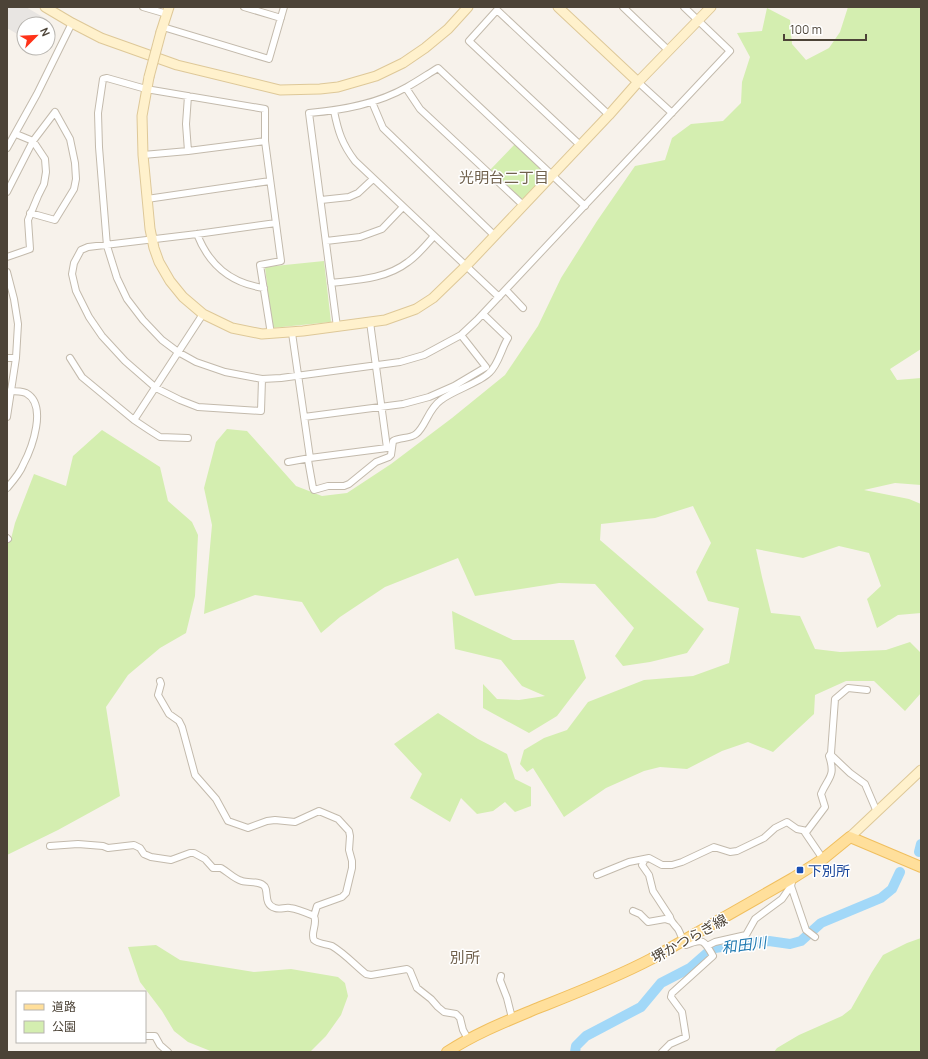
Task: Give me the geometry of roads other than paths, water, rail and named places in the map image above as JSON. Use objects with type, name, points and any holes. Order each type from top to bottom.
[{"type":"main road","name":"堺かつらぎ線","points":[[447,1052],[490,1027],[629,971],[792,882],[850,837]]},
{"type":"main road","points":[[850,837],[921,867]]},
{"type":"street","points":[[45,7],[101,38],[177,65],[280,90],[338,87],[376,76],[403,63],[426,48],[448,29],[468,7]]},
{"type":"street","points":[[143,7],[168,10],[146,88],[142,116],[143,155],[147,199],[152,239],[159,262],[170,281],[183,297],[203,314],[232,328],[271,334],[292,333],[337,327],[396,317],[426,304],[446,287],[495,236],[609,115],[638,82],[711,7]]},
{"type":"street","points":[[244,7],[281,18]]},
{"type":"street","points":[[162,30],[269,58],[284,7]]},
{"type":"street","points":[[558,7],[672,113]]},
{"type":"street","points":[[623,7],[669,51]]},
{"type":"street","points":[[271,334],[260,265],[281,261],[265,141],[265,109],[146,88],[107,78],[103,79],[98,113],[98,147],[108,246],[117,278],[127,299],[143,320],[162,340],[178,352],[196,362],[215,369],[262,379],[299,376],[400,362],[424,355],[461,335],[483,314],[730,51],[684,7]]},
{"type":"street","points":[[580,145],[469,40],[497,10],[609,115]]},
{"type":"street","points":[[7,148],[37,94],[72,23]]},
{"type":"street","points":[[337,327],[309,113],[334,111],[372,102],[406,88],[438,68],[585,206]]},
{"type":"street","points":[[406,88],[420,109],[523,205]]},
{"type":"street","points":[[188,96],[186,124],[188,151]]},
{"type":"street","points":[[372,102],[383,128],[495,236]]},
{"type":"street","points":[[334,111],[339,134],[346,149],[355,161],[403,208],[499,297]]},
{"type":"street","points":[[7,192],[33,141],[55,112],[70,139],[75,163],[76,179],[74,189],[55,220],[30,213]]},
{"type":"street","points":[[7,257],[30,249],[28,220],[44,184],[46,172],[45,159],[33,141],[16,134]]},
{"type":"street","points":[[143,155],[265,141]]},
{"type":"street","points":[[321,200],[349,197],[358,193],[373,179]]},
{"type":"street","points":[[147,199],[270,181]]},
{"type":"street","points":[[326,241],[360,237],[382,229],[403,208]]},
{"type":"street","points":[[262,379],[260,411],[198,407],[156,388],[106,342],[89,317],[76,291],[72,274],[74,263],[81,250],[88,247],[108,246],[276,223]]},
{"type":"street","points":[[197,234],[208,257],[225,273],[249,286],[264,288]]},
{"type":"street","points":[[331,283],[382,275],[400,268],[414,257],[434,236]]},
{"type":"street","points":[[7,272],[14,299],[18,324],[16,358],[7,417]]},
{"type":"street","points":[[506,290],[523,308]]},
{"type":"street","points":[[134,420],[203,314]]},
{"type":"street","points":[[292,333],[310,458],[308,460],[314,490],[328,486],[344,486],[349,484],[376,462],[389,457],[391,455],[393,441],[415,435],[420,430],[436,403],[464,386],[489,374],[494,368],[508,338],[483,314]]},
{"type":"street","points":[[288,462],[387,448],[370,322]]},
{"type":"street","points":[[304,417],[403,404],[429,397],[454,386],[486,367],[461,335]]},
{"type":"street","points":[[7,358],[16,358]]},
{"type":"street","points":[[70,358],[82,377],[134,420],[160,437],[188,438]]},
{"type":"street","points":[[7,488],[23,466],[37,420],[37,406],[30,396],[24,393],[10,391]]},
{"type":"street","points":[[160,681],[161,684],[158,695],[169,714],[179,721],[182,727],[188,742],[192,767],[195,775],[216,799],[228,821],[248,828],[274,820],[295,822],[319,811],[338,819],[349,831],[349,850],[352,860],[352,868],[346,893],[342,897],[318,906],[314,916],[316,926],[313,934],[316,942],[331,946],[338,950],[366,974],[371,975],[407,969],[410,971],[421,992],[431,999],[444,1012],[456,1014],[460,1018],[463,1030],[468,1039]]},
{"type":"street","points":[[804,831],[807,831],[825,807],[821,794],[832,772],[832,765],[828,756],[831,753],[835,699],[848,688],[867,690]]},
{"type":"street","points":[[831,753],[831,755],[850,773],[866,784],[876,812]]},
{"type":"street","points":[[850,837],[921,770]]},
{"type":"street","points":[[597,875],[629,862],[650,858],[666,866],[682,862],[714,847],[730,852],[737,851],[764,838],[775,828],[787,822],[797,829],[804,831],[823,859]]},
{"type":"street","points":[[50,846],[78,844],[103,846],[108,848],[134,845],[140,848],[144,854],[151,857],[171,860],[194,853],[205,859],[212,868],[221,868],[237,880],[263,884],[265,886],[267,901],[275,908],[282,909],[288,907],[314,916]]},
{"type":"street","points":[[645,859],[642,865],[649,875],[653,891],[670,917],[671,921],[678,929],[683,941],[686,945],[698,940],[702,941],[713,956],[672,993],[671,997],[682,1012],[686,1037],[670,1044],[662,1052]]},
{"type":"street","points":[[792,882],[806,930],[815,936]]},
{"type":"street","points":[[707,946],[715,942],[746,935],[754,919],[782,899],[792,882]]},
{"type":"street","points":[[633,911],[640,914],[648,922],[665,919],[671,921]]},
{"type":"street","points":[[501,976],[500,980],[507,998],[512,1018]]},
{"type":"street","points":[[146,1036],[155,1036],[160,1045],[168,1052]]},
{"type":"waterway","name":"和田川","points":[[919,852],[921,844]]},
{"type":"waterway","name":"和田川","points":[[575,1052],[576,1046],[586,1036],[641,1007],[661,983],[690,968],[715,948],[751,942],[769,941],[790,944],[801,941],[821,923],[881,898],[892,889],[900,872]]},
{"type":"place","name":"下別所","points":[[800,870]]},
{"type":"district","name":"光明台二丁目","points":[[504,177]]},
{"type":"district","name":"別所","points":[[465,957]]}]
